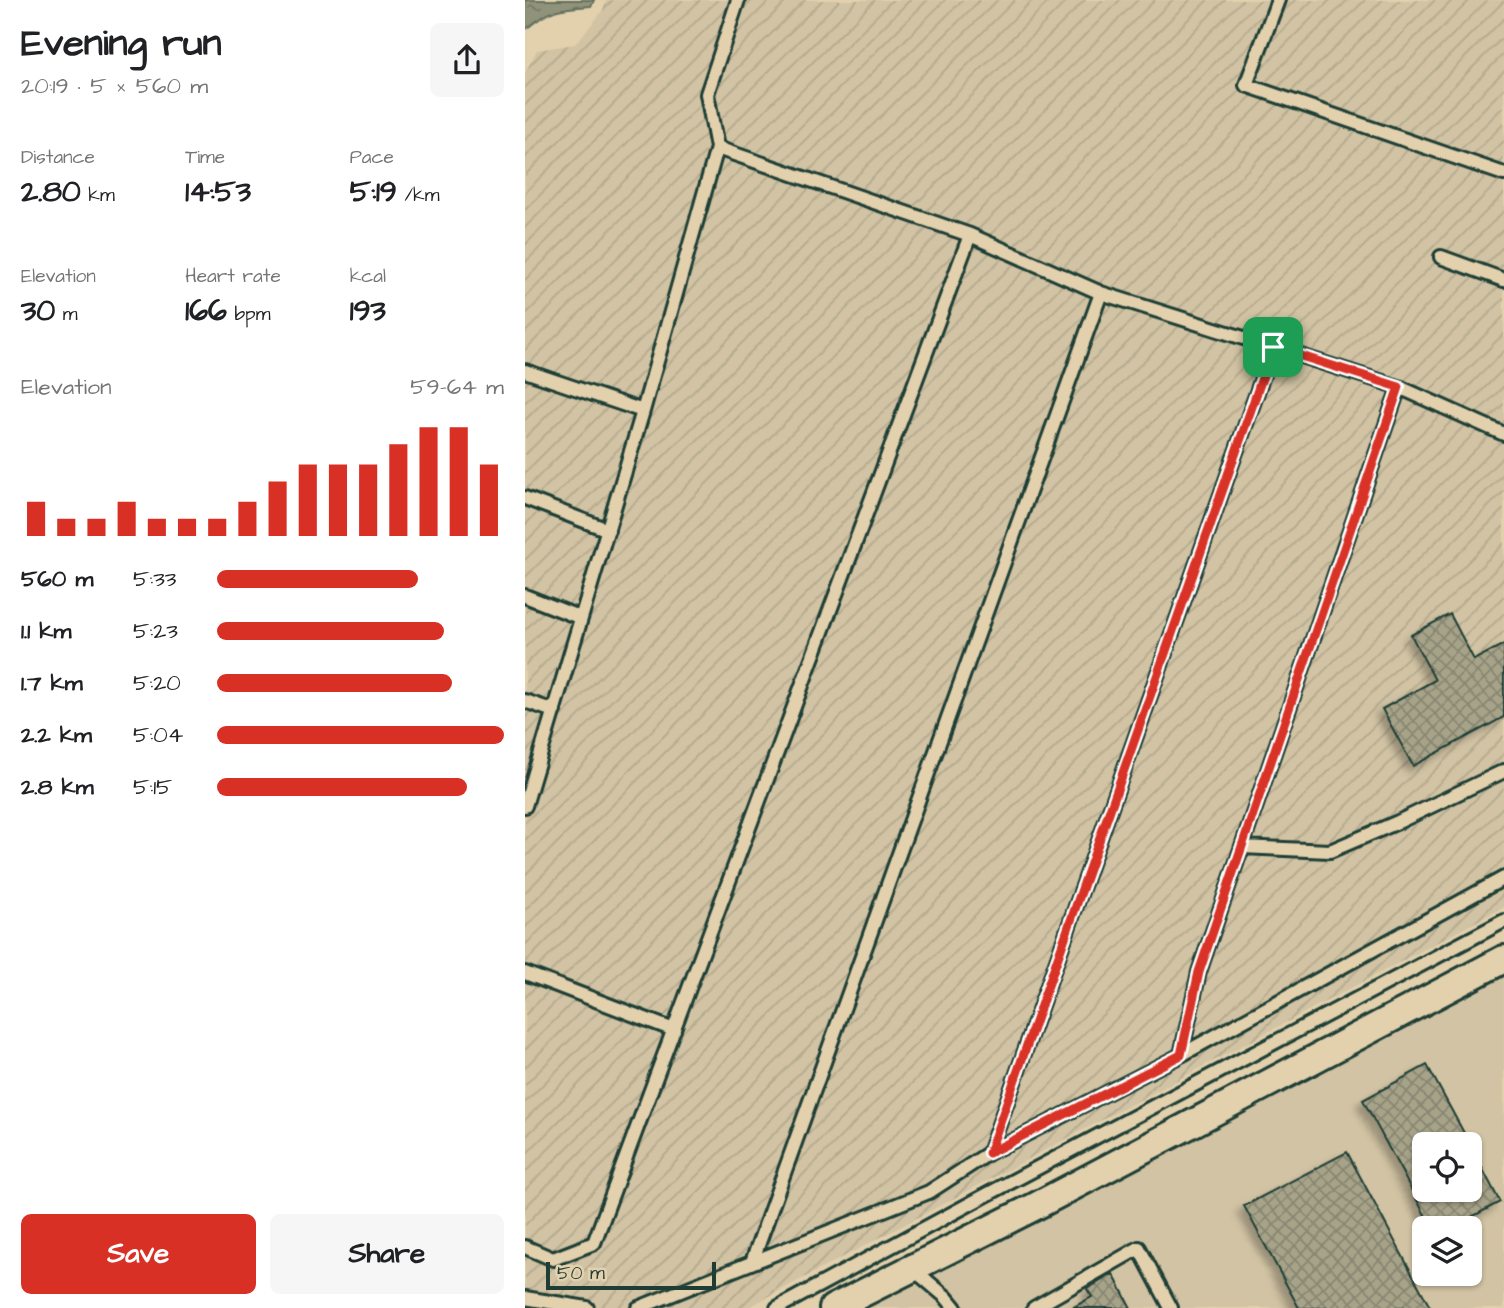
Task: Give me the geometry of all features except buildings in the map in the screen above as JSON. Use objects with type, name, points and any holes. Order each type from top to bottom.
[{"type":"street","points":[[834,1308],[1504,959]]},
{"type":"lane","points":[[525,806],[643,411],[717,148],[708,94],[739,0]]},
{"type":"lane","points":[[1278,0],[1246,85],[1504,174]]},
{"type":"lane","points":[[717,148],[970,235],[1101,293],[1399,387],[1504,434]]},
{"type":"lane","points":[[525,1247],[553,1258],[594,1243],[970,235]]},
{"type":"lane","points":[[1441,257],[1504,280]]},
{"type":"lane","points":[[752,1262],[1101,293]]},
{"type":"lane","points":[[989,1153],[1273,347]]},
{"type":"lane","points":[[525,370],[643,411]]},
{"type":"lane","points":[[1181,1055],[1199,972],[1399,387]]},
{"type":"lane","points":[[525,498],[608,530]]},
{"type":"lane","points":[[525,596],[582,618]]},
{"type":"lane","points":[[525,701],[554,711]]},
{"type":"lane","points":[[1242,847],[1330,851],[1504,771]]},
{"type":"lane","points":[[638,1308],[929,1192],[989,1153],[1181,1055],[1504,878]]},
{"type":"lane","points":[[778,1308],[978,1199],[1504,921]]},
{"type":"lane","points":[[525,973],[674,1030]]},
{"type":"lane","points":[[1034,1308],[1139,1248],[1171,1308]]},
{"type":"lane","points":[[913,1269],[955,1308]]},
{"type":"lane","points":[[525,1298],[587,1308]]},
{"type":"shaded area","points":[[607,0],[1504,0],[1504,907],[747,1308],[525,1308],[525,73],[537,50],[575,44],[602,12]]},
{"type":"shaded area","points":[[1504,967],[1504,1308],[861,1308]]},
{"type":"water","points":[[525,0],[594,0],[591,6],[562,9],[548,14],[525,30]]},
{"type":"route","points":[[1273,347],[1399,387],[1199,972],[1181,1055],[989,1153],[1021,1063],[1273,347]]}]
